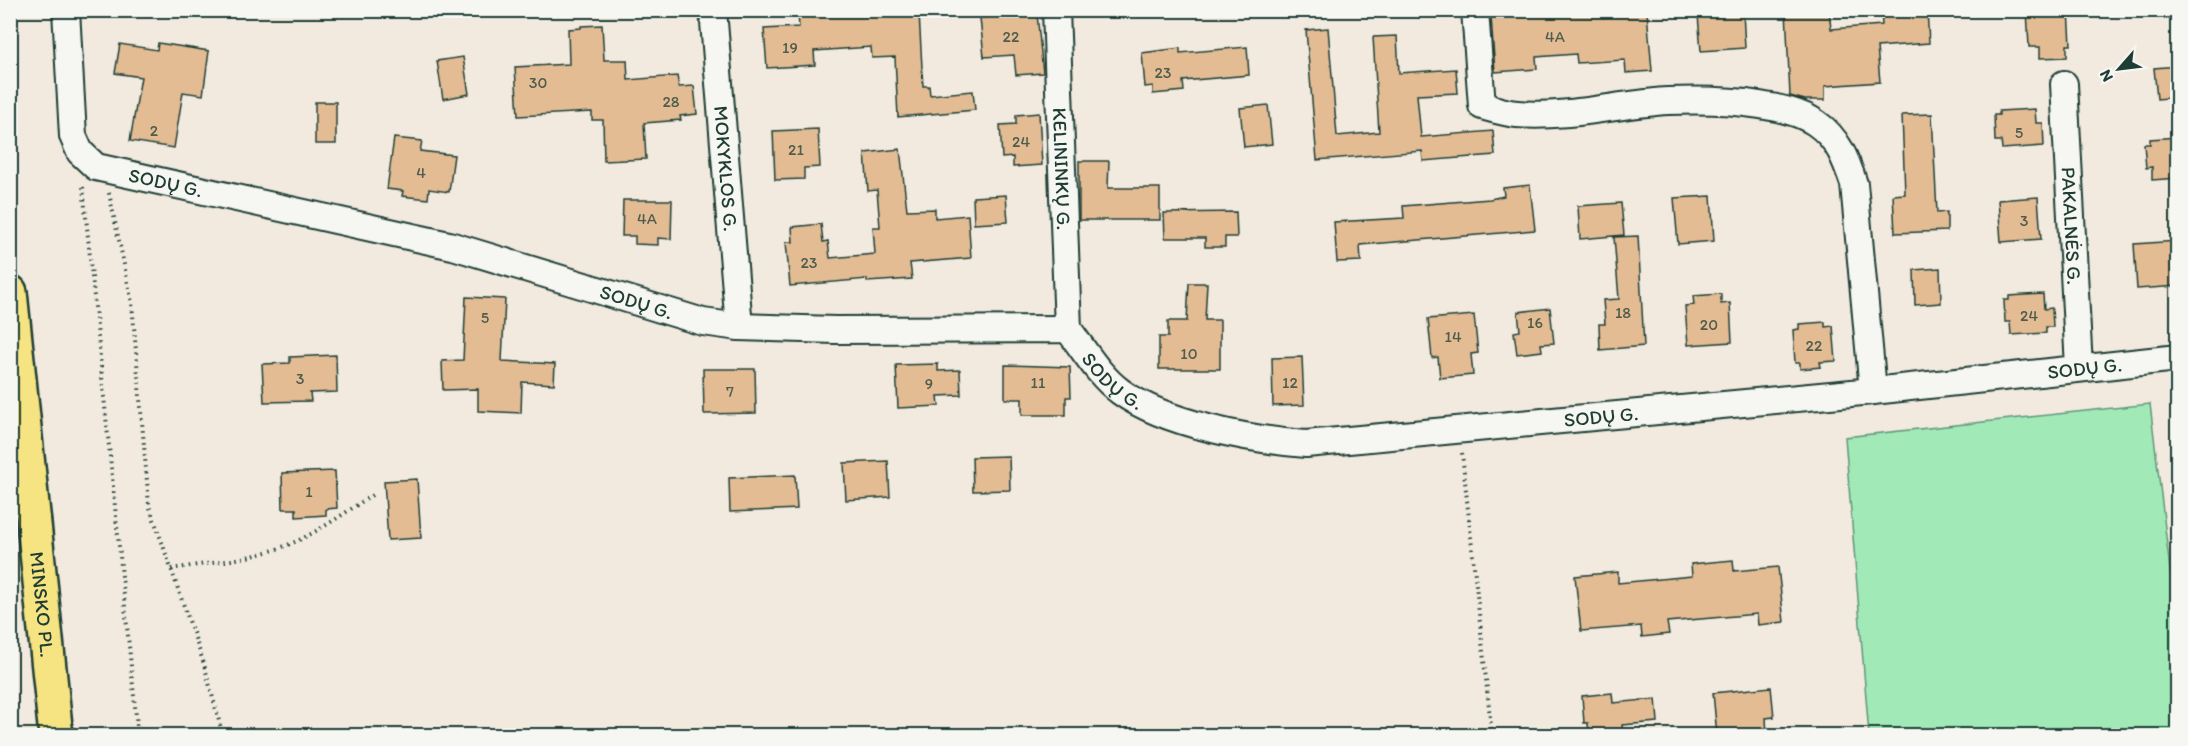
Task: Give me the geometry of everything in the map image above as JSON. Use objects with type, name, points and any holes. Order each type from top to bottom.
[{"type":"highway","name":"MINSKO PL.","points":[[10,292],[56,735]]},
{"type":"street","points":[[66,10],[73,136],[80,152]]},
{"type":"street","name":"MOKYKLOS G.","points":[[713,10],[739,327]]},
{"type":"street","name":"KELININKŲ G.","points":[[1056,10],[1068,329]]},
{"type":"street","points":[[1475,10],[1482,106],[1517,114],[1580,112],[1668,101],[1736,101],[1799,114],[1816,123],[1832,138],[1845,158],[1854,184],[1873,391]]},
{"type":"street","name":"PAKALNĖS G.","points":[[2064,84],[2079,368]]},
{"type":"street","name":"SODŲ G.","points":[[80,152],[96,167],[109,171],[453,246],[703,322],[739,327],[835,330],[1068,329],[1096,367],[1121,392],[1154,411],[1201,426],[1267,441],[1306,444],[1873,391],[2178,358]]},
{"type":"path","points":[[80,152],[138,735]]},
{"type":"path","points":[[109,171],[108,196],[132,303],[149,505],[204,664],[223,735]]},
{"type":"path","points":[[1459,429],[1492,735]]},
{"type":"path","points":[[171,569],[244,558],[284,546],[302,538],[372,495]]},
{"type":"green space","points":[[2150,404],[2177,627],[2177,735],[1869,735],[1845,437]]},
{"type":"building","points":[[838,10],[887,10],[888,15],[919,13],[923,86],[929,86],[930,95],[973,91],[975,110],[898,117],[895,57],[872,58],[871,47],[814,51],[815,65],[767,68],[764,29],[799,27],[798,14]]},
{"type":"building","points":[[1518,10],[1622,10],[1622,14],[1647,12],[1652,71],[1626,73],[1625,60],[1577,63],[1576,54],[1536,57],[1537,69],[1495,72],[1491,17],[1518,15]]},
{"type":"building","points":[[1786,10],[1829,10],[1831,29],[1882,25],[1881,10],[1927,10],[1929,43],[1877,47],[1880,82],[1825,86],[1825,100],[1805,100],[1790,96]]},
{"type":"building","points":[[2027,10],[2069,10],[2071,45],[2067,45],[2067,57],[2040,58],[2040,47],[2029,47]]},
{"type":"building","points":[[1743,12],[1745,48],[1701,51],[1698,15]]},
{"type":"building","points":[[1037,14],[1043,73],[1016,75],[1014,55],[984,57],[980,18]]},
{"type":"building","points":[[602,25],[604,60],[627,60],[628,80],[677,76],[679,87],[694,86],[697,114],[680,116],[681,120],[644,123],[646,159],[604,161],[603,120],[592,120],[592,112],[518,116],[515,67],[569,64],[568,29]]},
{"type":"building","points":[[1328,28],[1337,136],[1379,132],[1373,37],[1397,36],[1399,73],[1456,69],[1458,93],[1417,95],[1421,137],[1493,131],[1495,155],[1423,161],[1422,151],[1317,160],[1306,30]]},
{"type":"building","points":[[158,43],[209,51],[203,95],[183,92],[174,148],[130,141],[141,77],[115,73],[120,44],[157,50]]},
{"type":"building","points":[[1247,47],[1249,75],[1183,81],[1184,91],[1153,94],[1153,86],[1145,87],[1142,53],[1180,48],[1180,53]]},
{"type":"building","points":[[463,57],[469,94],[443,99],[437,61]]},
{"type":"building","points":[[2178,66],[2178,97],[2157,99],[2154,68]]},
{"type":"building","points":[[315,102],[336,102],[336,144],[315,144]]},
{"type":"building","points":[[1268,105],[1272,144],[1244,147],[1240,108]]},
{"type":"building","points":[[2035,109],[2036,123],[2043,123],[2044,146],[2002,149],[2001,141],[1995,141],[1994,115],[1999,115],[1999,111]]},
{"type":"building","points":[[1039,113],[1042,165],[1013,167],[1013,157],[1002,158],[1000,125],[1016,124],[1016,115]]},
{"type":"building","points":[[1932,114],[1937,213],[1947,212],[1947,231],[1895,233],[1893,195],[1905,194],[1902,115]]},
{"type":"building","points":[[818,129],[820,167],[804,168],[804,179],[775,180],[773,131]]},
{"type":"building","points":[[2178,137],[2178,178],[2152,180],[2152,167],[2146,168],[2144,144],[2150,144],[2150,139]]},
{"type":"building","points":[[394,138],[422,141],[420,151],[454,155],[449,192],[429,189],[428,199],[402,196],[403,191],[387,189]]},
{"type":"building","points":[[900,149],[907,210],[935,209],[935,218],[968,215],[971,258],[910,263],[912,279],[867,282],[867,279],[790,286],[786,242],[793,242],[792,227],[821,224],[823,242],[828,241],[830,258],[875,254],[873,227],[880,227],[877,190],[868,191],[865,153]]},
{"type":"building","points":[[1079,161],[1109,161],[1108,188],[1160,188],[1160,220],[1079,220]]},
{"type":"building","points":[[1530,185],[1535,230],[1360,245],[1361,261],[1337,262],[1334,222],[1404,218],[1403,206],[1490,199],[1504,196],[1503,188]]},
{"type":"building","points":[[1006,195],[1008,222],[974,224],[973,197]]},
{"type":"building","points":[[1711,196],[1714,241],[1678,244],[1674,198]]},
{"type":"building","points":[[2038,197],[2041,239],[2001,242],[1998,200]]},
{"type":"building","points":[[623,200],[672,200],[671,239],[658,238],[658,245],[635,244],[635,236],[622,236]]},
{"type":"building","points":[[1621,203],[1624,235],[1580,239],[1578,206]]},
{"type":"building","points":[[1236,212],[1237,237],[1225,237],[1225,247],[1205,247],[1205,238],[1165,238],[1164,213]]},
{"type":"building","points":[[1638,236],[1644,346],[1600,350],[1599,324],[1605,324],[1603,300],[1619,299],[1614,237]]},
{"type":"building","points":[[2178,241],[2178,286],[2137,289],[2134,244]]},
{"type":"building","points":[[1940,268],[1941,303],[1915,305],[1914,270]]},
{"type":"building","points":[[1189,283],[1207,283],[1205,320],[1220,320],[1220,369],[1159,369],[1159,337],[1168,337],[1168,321],[1187,321]]},
{"type":"building","points":[[1721,294],[1721,304],[1730,303],[1732,342],[1688,345],[1685,306],[1694,305],[1693,296]]},
{"type":"building","points":[[2043,294],[2044,309],[2052,308],[2053,327],[2046,327],[2046,333],[2011,335],[2010,322],[2005,322],[2004,300],[2009,300],[2009,296]]},
{"type":"building","points":[[466,297],[505,299],[502,361],[555,364],[554,384],[522,382],[521,413],[478,411],[478,389],[443,390],[442,361],[463,360]]},
{"type":"building","points":[[1550,308],[1554,343],[1541,344],[1542,351],[1517,354],[1514,332],[1520,331],[1518,312]]},
{"type":"building","points":[[1474,315],[1478,353],[1471,354],[1473,375],[1440,378],[1438,357],[1432,358],[1428,319]]},
{"type":"building","points":[[1825,322],[1825,327],[1833,326],[1836,361],[1820,362],[1821,367],[1800,369],[1800,363],[1795,363],[1793,330],[1799,329],[1799,324]]},
{"type":"building","points":[[336,355],[337,392],[310,393],[311,401],[264,402],[262,364],[290,363],[290,357]]},
{"type":"building","points":[[1302,357],[1304,405],[1273,406],[1272,358]]},
{"type":"building","points":[[938,364],[938,371],[960,370],[961,395],[938,396],[939,406],[898,408],[896,365]]},
{"type":"building","points":[[1005,365],[1070,367],[1071,397],[1066,397],[1066,415],[1022,415],[1022,399],[1005,399]]},
{"type":"building","points":[[703,369],[755,369],[756,413],[704,414]]},
{"type":"building","points":[[1009,456],[1010,490],[973,491],[972,457]]},
{"type":"building","points":[[888,461],[890,497],[846,500],[844,463]]},
{"type":"building","points":[[335,471],[337,508],[326,509],[326,515],[296,517],[296,509],[283,509],[282,473]]},
{"type":"building","points":[[795,475],[797,509],[730,512],[729,478]]},
{"type":"building","points":[[417,479],[421,538],[388,540],[384,481]]},
{"type":"building","points":[[1733,560],[1734,571],[1778,567],[1784,622],[1758,625],[1757,614],[1667,622],[1669,634],[1642,637],[1641,626],[1581,631],[1575,576],[1618,572],[1618,583],[1692,576],[1691,564]]},
{"type":"building","points":[[1771,687],[1774,717],[1766,718],[1767,735],[1717,735],[1713,693]]},
{"type":"building","points":[[1612,693],[1613,703],[1656,699],[1658,722],[1622,725],[1623,735],[1589,735],[1588,723],[1584,723],[1582,696]]}]
